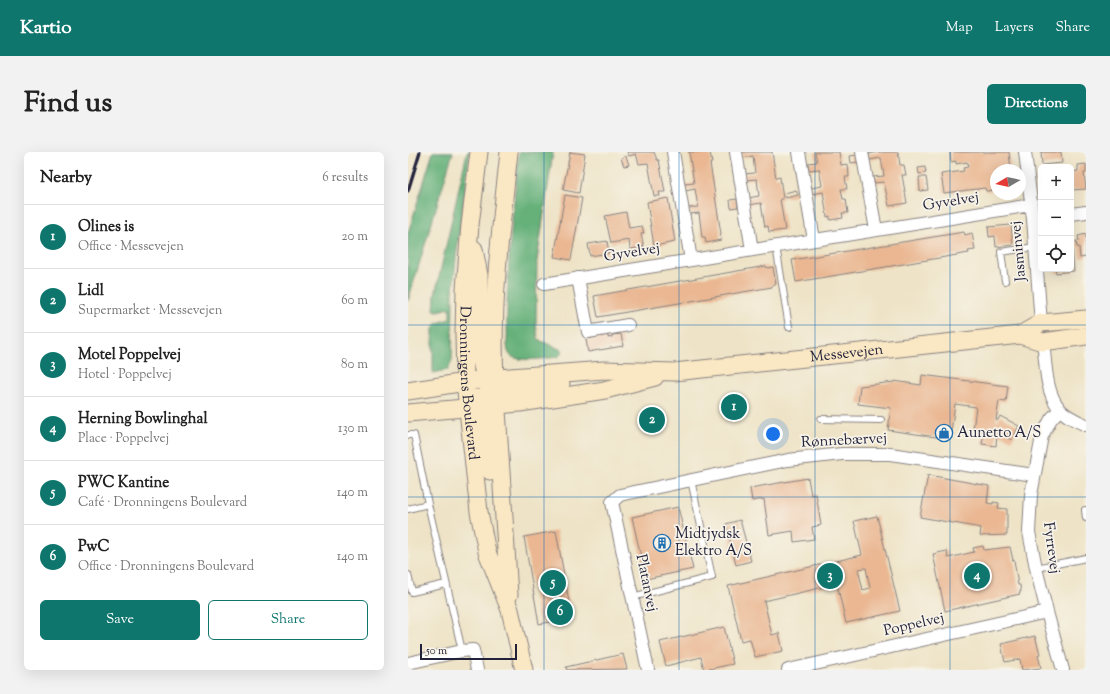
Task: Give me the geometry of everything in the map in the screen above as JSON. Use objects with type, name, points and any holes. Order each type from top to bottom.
[{"type":"main road","points":[[479,152],[470,225],[479,275],[482,393]]},
{"type":"main road","name":"Dronningens Boulevard","points":[[508,152],[500,230],[497,280],[482,393],[479,512],[487,552],[510,610],[524,670]]},
{"type":"main road","name":"Messevejen","points":[[1020,335],[1041,323],[1086,319]]},
{"type":"main road","points":[[1041,323],[1043,342]]},
{"type":"main road","name":"Messevejen","points":[[482,393],[604,370],[674,372],[1020,335],[1043,342],[1086,336]]},
{"type":"main road","name":"Messevejen","points":[[482,393],[605,390],[674,372]]},
{"type":"main road","points":[[408,391],[482,393]]},
{"type":"main road","points":[[408,405],[411,403],[482,393]]},
{"type":"main road","points":[[408,413],[482,393]]},
{"type":"main road","name":"Dronningens Boulevard","points":[[482,393],[493,506],[506,549],[510,610]]},
{"type":"street","points":[[673,152],[691,260]]},
{"type":"street","points":[[736,152],[752,250]]},
{"type":"street","points":[[799,152],[814,240]]},
{"type":"street","points":[[862,152],[876,230]]},
{"type":"street","name":"Jasminvej","points":[[1025,152],[1031,205],[1037,218],[1035,247],[1041,323]]},
{"type":"street","name":"Gyvelvej","points":[[544,284],[1031,205]]},
{"type":"street","points":[[1074,214],[1086,212]]},
{"type":"street","points":[[578,278],[588,332],[628,325]]},
{"type":"street","points":[[1043,342],[1047,379],[1052,397],[1060,409],[1086,425]]},
{"type":"street","name":"Fyrrevej","points":[[1060,409],[1051,419],[1042,436],[1031,495],[1030,532],[1046,612],[1063,670]]},
{"type":"street","name":"Rønnebærvej","points":[[612,502],[620,496],[691,480],[788,460],[842,454],[890,454],[1034,475]]},
{"type":"street","name":"Platanvej","points":[[612,502],[648,670]]},
{"type":"street","name":"Poppelvej","points":[[788,670],[1046,612]]},
{"type":"street","points":[[408,663],[473,650],[477,670]]},
{"type":"lane","points":[[776,246],[789,327]]},
{"type":"lane","points":[[1006,281],[1001,252],[1035,247]]},
{"type":"lane","points":[[821,419],[881,420]]},
{"type":"lane","points":[[408,435],[414,435],[428,504],[462,651]]},
{"type":"lane","points":[[632,597],[712,578],[691,480]]},
{"type":"lane","points":[[408,509],[428,504]]},
{"type":"lane","points":[[1085,510],[1086,518]]},
{"type":"lane","points":[[1036,568],[1086,558]]},
{"type":"lane","points":[[408,575],[412,592],[446,584]]},
{"type":"green space","points":[[433,152],[453,152],[408,301],[408,233]]},
{"type":"green space","points":[[467,152],[470,152],[453,292],[452,361],[448,370],[433,373],[433,329],[437,323],[450,319],[450,308],[438,311],[434,310],[435,295]]},
{"type":"green space","points":[[519,152],[553,152],[537,261],[536,325],[538,338],[541,341],[562,350],[563,352],[558,357],[519,359],[510,355],[508,352],[507,306],[509,262]]},
{"type":"building","points":[[570,152],[585,154],[579,193],[563,190]]},
{"type":"building","points":[[627,152],[654,152],[657,160],[659,160],[665,192],[659,192],[660,196],[654,196],[648,163],[639,164],[636,154],[629,156]]},
{"type":"building","points":[[689,152],[710,152],[712,163],[710,163],[721,240],[706,243],[705,237],[702,237],[699,213],[689,214],[688,208],[698,207],[695,189],[685,191],[684,184],[694,183]]},
{"type":"building","points":[[741,152],[772,152],[776,178],[780,177],[783,199],[780,199],[785,230],[769,232],[768,226],[765,227],[761,203],[749,205],[748,198],[759,196],[757,179],[745,180],[744,174],[755,173],[753,156],[742,158]]},
{"type":"building","points":[[815,152],[839,152],[841,165],[848,164],[849,177],[845,177],[847,189],[841,189],[843,199],[846,199],[848,213],[842,213],[843,218],[830,220],[830,216],[827,217],[823,192],[812,194],[811,188],[822,186],[819,169],[809,170],[808,163],[817,162]]},
{"type":"building","points":[[878,152],[898,152],[900,165],[904,165],[906,175],[902,175],[907,203],[889,206],[884,182],[874,183],[873,177],[884,176],[881,158],[870,160],[869,154]]},
{"type":"building","points":[[950,152],[1009,152],[1010,164],[990,164],[990,191],[986,191],[985,188],[944,193],[941,174],[964,171],[963,168],[968,167],[967,162],[956,164],[956,161],[951,162]]},
{"type":"building","points":[[1041,152],[1061,152],[1062,163],[1042,164]]},
{"type":"building","points":[[857,155],[858,162],[851,163],[850,156]]},
{"type":"building","points":[[626,156],[629,165],[624,166],[621,158]]},
{"type":"building","points":[[1086,164],[1086,173],[1084,173],[1086,189],[1074,190],[1074,172],[1078,171],[1078,165]]},
{"type":"building","points":[[925,167],[926,173],[919,174],[918,168]]},
{"type":"building","points":[[919,177],[926,177],[928,190],[920,191]]},
{"type":"building","points":[[796,190],[798,195],[786,198],[785,193]]},
{"type":"building","points":[[565,195],[582,198],[571,260],[554,257]]},
{"type":"building","points":[[668,198],[675,242],[654,246],[647,202]]},
{"type":"building","points":[[737,199],[738,207],[731,208],[730,200]]},
{"type":"building","points":[[626,212],[629,228],[642,226],[644,233],[641,234],[644,247],[630,249],[629,240],[611,243],[605,216]]},
{"type":"building","points":[[1011,225],[1013,245],[996,247],[995,236],[989,237],[988,227]]},
{"type":"building","points":[[964,232],[965,235],[972,233],[975,250],[968,251],[969,253],[796,282],[792,260]]},
{"type":"building","points":[[1086,234],[1086,257],[1080,258],[1079,247],[1077,247],[1076,241],[1079,241],[1078,236]]},
{"type":"building","points":[[607,241],[609,253],[590,256],[588,244]]},
{"type":"building","points":[[766,266],[767,268],[773,267],[776,284],[772,285],[772,287],[598,317],[594,296]]},
{"type":"building","points":[[621,334],[623,346],[588,352],[586,339],[608,335],[608,338],[612,337],[612,335]]},
{"type":"building","points":[[922,375],[1008,386],[1006,402],[999,401],[996,420],[998,420],[1000,416],[1019,426],[1012,440],[997,433],[996,446],[982,444],[984,432],[973,430],[976,407],[955,404],[950,439],[888,430],[891,408],[858,404],[860,386],[894,381],[921,385]]},
{"type":"building","points":[[928,475],[989,486],[987,503],[999,503],[998,508],[1007,509],[1007,535],[980,536],[981,528],[920,517]]},
{"type":"building","points":[[808,478],[811,495],[816,494],[821,525],[812,527],[814,539],[794,542],[793,531],[769,535],[764,499],[752,501],[750,488]]},
{"type":"building","name":"Midtjydsk Elektro A/S","points":[[678,507],[693,569],[646,579],[632,517]]},
{"type":"building","points":[[877,516],[900,611],[846,623],[837,584],[764,601],[772,635],[779,633],[783,651],[755,657],[750,639],[741,641],[728,586],[862,555],[854,521]],"holes":[[[866,568],[870,588],[863,590],[858,569]]]},
{"type":"building","points":[[740,520],[751,561],[736,565],[726,524]]},
{"type":"building","points":[[556,531],[572,618],[539,624],[524,537]]},
{"type":"building","points":[[983,546],[984,550],[1010,547],[1012,561],[1014,560],[1018,585],[1020,585],[1020,594],[945,611],[933,554],[947,551],[948,558],[974,552],[973,548]]},
{"type":"building","points":[[724,627],[733,664],[704,670],[701,657],[666,666],[660,642]]},
{"type":"building","points":[[1035,636],[1040,654],[1038,655],[1041,668],[1022,670],[1020,659],[1005,662],[1001,644]]},
{"type":"building","points":[[623,654],[627,669],[567,670],[566,667]]},
{"type":"railway","points":[[408,191],[420,152]]},
{"type":"place","name":"Olines is","points":[[734,407]]},
{"type":"place","name":"Lidl","points":[[652,420]]},
{"type":"place","name":"Aunetto A/S","points":[[944,433]]},
{"type":"place","name":"Midtjydsk Elektro A/S","points":[[662,543]]},
{"type":"place","name":"Motel Poppelvej","points":[[830,576]]},
{"type":"place","name":"Herning Bowlinghal","points":[[977,576]]},
{"type":"place","name":"PWC Kantine","points":[[553,583]]},
{"type":"place","name":"PwC","points":[[560,612]]}]
